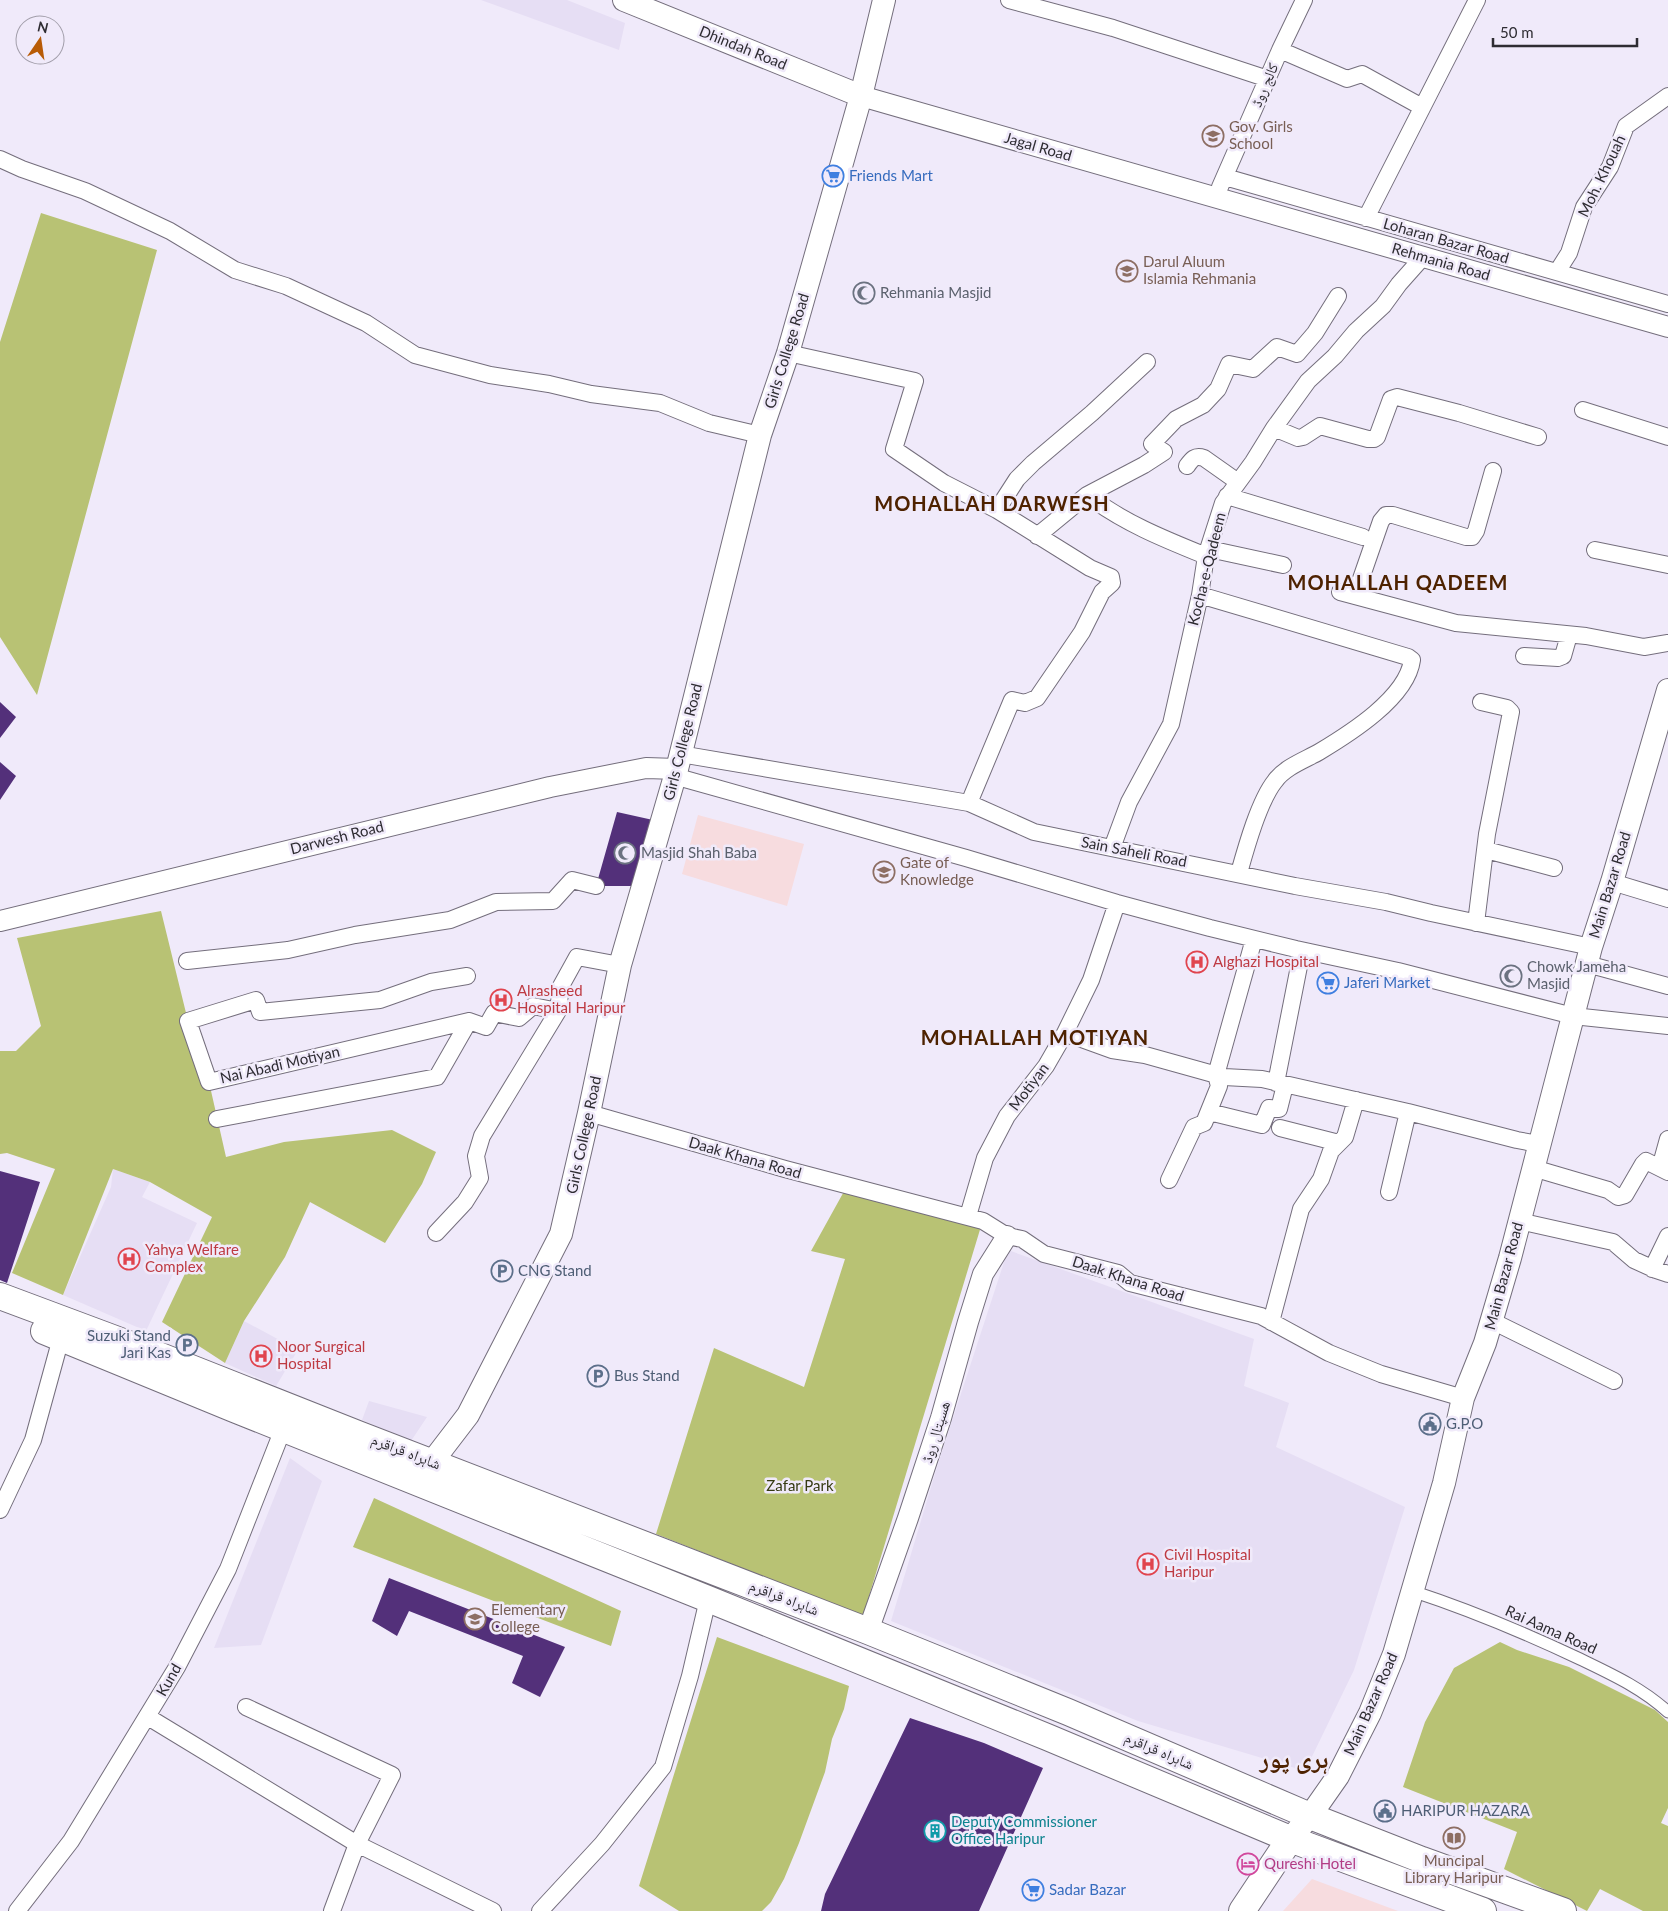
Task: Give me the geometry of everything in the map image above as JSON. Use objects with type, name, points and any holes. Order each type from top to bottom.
[{"type":"highway","name":"شاہراہ قراقرم","points":[[0,1296],[158,1355],[868,1631],[1068,1712],[1310,1816],[1422,1860],[1563,1911]]},
{"type":"highway","name":"شاہراہ قراقرم","points":[[0,1313],[1047,1737],[1290,1839],[1483,1911]]},
{"type":"highway","points":[[1242,1911],[1290,1839]]},
{"type":"main road","name":"Dhindah Road","points":[[624,0],[861,96]]},
{"type":"main road","name":"Girls College Road","points":[[432,1462],[468,1416],[561,1234],[620,965],[677,766],[760,436],[788,354],[861,96],[884,0]]},
{"type":"main road","name":"Main Bazar Road","points":[[1290,1839],[1310,1816],[1338,1776],[1370,1713],[1388,1670],[1444,1483],[1463,1398],[1492,1321],[1589,955],[1662,733],[1668,690]]},
{"type":"street","points":[[1009,0],[1113,28],[1268,79]]},
{"type":"street","name":"کالج روڈ","points":[[1215,198],[1304,0]]},
{"type":"street","points":[[1366,218],[1477,0]]},
{"type":"street","points":[[1280,50],[1347,79],[1362,74],[1422,107]]},
{"type":"street","name":"Jagal Road","points":[[861,96],[1215,198]]},
{"type":"street","name":"Moh. Khouah","points":[[1557,272],[1569,253],[1584,207],[1610,167],[1626,126],[1668,96]]},
{"type":"street","points":[[0,159],[22,169],[85,191],[170,231],[236,270],[286,286],[366,323],[415,355],[490,375],[549,384],[591,394],[660,402],[709,423],[760,436]]},
{"type":"street","name":"Loharan Bazar Road","points":[[1225,177],[1668,304]]},
{"type":"street","name":"Rehmania Road","points":[[1215,198],[1668,327]]},
{"type":"street","name":"Kocha-e-Qadeem","points":[[1112,848],[1130,802],[1171,724],[1208,552],[1223,503],[1308,381],[1383,306],[1399,284],[1423,257]]},
{"type":"street","points":[[1037,536],[1087,495],[1144,465],[1164,452],[1152,444],[1176,419],[1203,404],[1218,389],[1228,364],[1253,369],[1277,347],[1297,354],[1315,332],[1338,296]]},
{"type":"street","points":[[788,354],[915,381],[894,449],[944,483],[997,510],[1090,568],[1111,577],[1112,583],[1102,592],[1082,632],[1037,698],[1024,703],[1012,700],[968,802]]},
{"type":"street","points":[[997,510],[1017,479],[1033,463],[1092,413],[1147,362]]},
{"type":"street","points":[[1274,428],[1298,438],[1303,438],[1320,426],[1368,440],[1374,440],[1377,437],[1391,399],[1397,397],[1459,413],[1538,437]]},
{"type":"street","points":[[1583,410],[1668,437]]},
{"type":"street","points":[[1187,466],[1193,458],[1198,456],[1204,458],[1238,482]]},
{"type":"street","points":[[1493,471],[1476,531],[1472,537],[1466,537],[1393,515],[1386,515],[1381,521],[1348,594],[1456,623],[1569,635],[1644,647],[1668,643]]},
{"type":"street","points":[[1087,495],[1109,512],[1138,528],[1208,552],[1283,565]]},
{"type":"street","points":[[1227,496],[1363,537]]},
{"type":"street","points":[[1595,550],[1668,564]]},
{"type":"street","points":[[1200,595],[1408,657],[1412,660],[1400,688],[1372,715],[1348,734],[1287,770],[1275,780],[1266,795],[1248,840],[1239,873]]},
{"type":"street","points":[[1524,656],[1558,658],[1563,656],[1569,635]]},
{"type":"street","points":[[1476,923],[1487,834],[1511,712],[1507,708],[1481,702]]},
{"type":"street","points":[[677,766],[966,858],[1117,903],[1254,939],[1398,972],[1573,1016],[1668,1026]]},
{"type":"street","name":"Sain Saheli Road","points":[[677,766],[968,802],[1034,832],[1338,894],[1386,902],[1476,923],[1589,955],[1668,986]]},
{"type":"street","name":"Darwesh Road","points":[[0,922],[550,787],[646,768],[677,766]]},
{"type":"street","points":[[1486,850],[1554,868]]},
{"type":"street","points":[[187,962],[288,950],[355,935],[450,920],[496,902],[552,901],[572,880],[596,886]]},
{"type":"street","points":[[1612,882],[1668,899]]},
{"type":"street","name":"Motiyan","points":[[968,1216],[985,1158],[1007,1116],[1046,1066],[1065,1033],[1090,980],[1117,903]]},
{"type":"street","points":[[1169,1180],[1194,1127],[1204,1123],[1219,1086],[1216,1075],[1254,939]]},
{"type":"street","points":[[1209,1112],[1262,1125],[1269,1108],[1279,1109],[1280,1084],[1302,951]]},
{"type":"street","points":[[436,1233],[465,1202],[480,1178],[476,1156],[482,1136],[558,1011],[561,986],[578,958],[620,965]]},
{"type":"street","name":"Nai Abadi Motiyan","points":[[468,976],[431,982],[380,1000],[372,1001],[260,1012],[256,1000],[188,1021],[209,1082],[469,1021],[486,1027],[494,1013],[519,1018],[533,1006],[558,1011]]},
{"type":"street","points":[[217,1119],[437,1078],[469,1021]]},
{"type":"street","points":[[1065,1033],[1112,1050],[1145,1055],[1224,1077],[1262,1079],[1539,1144]]},
{"type":"street","points":[[1271,1322],[1301,1209],[1321,1179],[1331,1150],[1345,1137],[1356,1100]]},
{"type":"street","points":[[1389,1192],[1408,1112]]},
{"type":"street","name":"Daak Khana Road","points":[[589,1113],[785,1169],[968,1216],[983,1221],[1007,1236],[1022,1240],[1044,1254],[1118,1273],[1130,1283],[1261,1316],[1329,1353],[1381,1374],[1463,1398]]},
{"type":"street","points":[[1280,1128],[1339,1143]]},
{"type":"street","points":[[1533,1168],[1608,1190],[1622,1197],[1646,1161],[1664,1170],[1668,1139]]},
{"type":"street","points":[[1519,1221],[1613,1242],[1634,1260],[1668,1274]]},
{"type":"street","name":"ھسپتال روڈ","points":[[868,1631],[935,1436],[983,1274],[1007,1236]]},
{"type":"street","points":[[1652,1268],[1668,1236]]},
{"type":"street","points":[[1492,1321],[1614,1381]]},
{"type":"street","points":[[0,1510],[33,1440],[62,1338]]},
{"type":"street","name":"Kund","points":[[17,1911],[71,1841],[177,1667],[228,1569],[283,1429]]},
{"type":"street","name":"Rai Aama Road","points":[[1412,1591],[1467,1609],[1563,1651],[1617,1677],[1652,1697],[1668,1712]]},
{"type":"street","points":[[540,1911],[602,1844],[662,1767],[690,1676],[708,1599]]},
{"type":"street","points":[[246,1707],[392,1775],[358,1844],[332,1911]]},
{"type":"street","points":[[148,1717],[358,1844],[493,1911]]},
{"type":"shaded area","points":[[481,0],[567,0],[625,23],[619,50]]},
{"type":"shaded area","points":[[698,815],[804,844],[787,906],[682,874]]},
{"type":"shaded area","name":"Yahya Welfare Complex","points":[[113,1169],[150,1182],[142,1197],[197,1223],[146,1331],[63,1295],[111,1187]]},
{"type":"shaded area","name":"Civil Hospital Haripur","points":[[1008,1250],[1254,1339],[1244,1386],[1289,1403],[1276,1447],[1405,1507],[1354,1670],[1305,1771],[1138,1721],[891,1621],[937,1467]]},
{"type":"shaded area","name":"Noor Surgical Hospital","points":[[244,1321],[298,1350],[276,1386],[225,1363]]},
{"type":"shaded area","points":[[369,1401],[427,1417],[411,1441],[362,1420]]},
{"type":"shaded area","points":[[290,1458],[322,1481],[261,1645],[214,1648]]},
{"type":"shaded area","points":[[1312,1879],[1398,1911],[1283,1911]]},
{"type":"green space","points":[[41,213],[157,250],[37,695],[0,637],[0,342]]},
{"type":"green space","points":[[161,911],[188,1021],[209,1082],[226,1157],[284,1142],[392,1130],[436,1152],[422,1184],[385,1243],[310,1202],[285,1257],[244,1321],[225,1363],[162,1322],[212,1217],[150,1182],[113,1169],[63,1295],[12,1273],[55,1169],[7,1153],[0,1154],[0,1051],[16,1051],[41,1026],[17,938]]},
{"type":"green space","name":"Zafar Park","points":[[847,1186],[982,1223],[863,1616],[656,1534],[714,1348],[804,1387],[845,1259],[811,1251]]},
{"type":"green space","points":[[374,1498],[621,1611],[611,1646],[353,1547]]},
{"type":"green space","points":[[717,1637],[849,1686],[844,1709],[832,1739],[825,1772],[799,1843],[784,1879],[771,1902],[762,1911],[679,1911],[639,1886]]},
{"type":"green space","points":[[1500,1642],[1517,1650],[1569,1667],[1655,1710],[1668,1722],[1668,1808],[1661,1823],[1668,1826],[1668,1911],[1643,1911],[1600,1889],[1587,1911],[1504,1869],[1517,1832],[1403,1787],[1425,1722],[1454,1668]]},
{"type":"building","points":[[0,702],[16,717],[0,738]]},
{"type":"building","points":[[0,762],[16,776],[0,800]]},
{"type":"building","name":"Masjid Shah Baba","points":[[617,812],[653,820],[636,886],[596,886]]},
{"type":"building","points":[[0,1171],[40,1182],[7,1283],[0,1280]]},
{"type":"building","points":[[389,1578],[565,1647],[540,1697],[512,1683],[523,1656],[409,1611],[397,1636],[372,1621]]},
{"type":"building","name":"Deputy Commissioner Office Haripur","points":[[910,1718],[984,1743],[1043,1768],[979,1911],[821,1911],[825,1894]]},
{"type":"place","name":"Gov. Girls School","points":[[1213,136]]},
{"type":"place","name":"Friends Mart","points":[[833,176]]},
{"type":"place","name":"Darul Aluum Islamia Rehmania","points":[[1127,271]]},
{"type":"place","name":"Rehmania Masjid","points":[[864,293]]},
{"type":"place","name":"Masjid Shah Baba","points":[[625,853]]},
{"type":"place","name":"Gate of Knowledge","points":[[884,872]]},
{"type":"place","name":"Alghazi Hospital","points":[[1197,962]]},
{"type":"place","name":"Chowk Jameha Masjid","points":[[1511,976]]},
{"type":"place","name":"Jaferi Market","points":[[1328,983]]},
{"type":"place","name":"Alrasheed Hospital Haripur","points":[[501,1000]]},
{"type":"place","name":"Yahya Welfare Complex","points":[[129,1259]]},
{"type":"place","name":"CNG Stand","points":[[502,1271]]},
{"type":"place","name":"Suzuki Stand Jari Kas","points":[[187,1345]]},
{"type":"place","name":"Noor Surgical Hospital","points":[[261,1356]]},
{"type":"place","name":"Bus Stand","points":[[598,1376]]},
{"type":"place","name":"G.P.O","points":[[1430,1424]]},
{"type":"place","name":"Civil Hospital Haripur","points":[[1148,1564]]},
{"type":"place","name":"Elementary College","points":[[475,1619]]},
{"type":"place","name":"HARIPUR HAZARA","points":[[1385,1811]]},
{"type":"place","name":"Deputy Commissioner Office Haripur","points":[[935,1831]]},
{"type":"place","name":"Muncipal Library Haripur","points":[[1454,1838]]},
{"type":"place","name":"Qureshi Hotel","points":[[1248,1864]]},
{"type":"place","name":"Sadar Bazar","points":[[1033,1890]]},
{"type":"district","name":"MOHALLAH DARWESH","points":[[992,504]]},
{"type":"district","name":"MOHALLAH QADEEM","points":[[1398,583]]},
{"type":"district","name":"MOHALLAH MOTIYAN","points":[[1035,1038]]},
{"type":"district","name":"ہری پور","points":[[1294,1759]]}]
